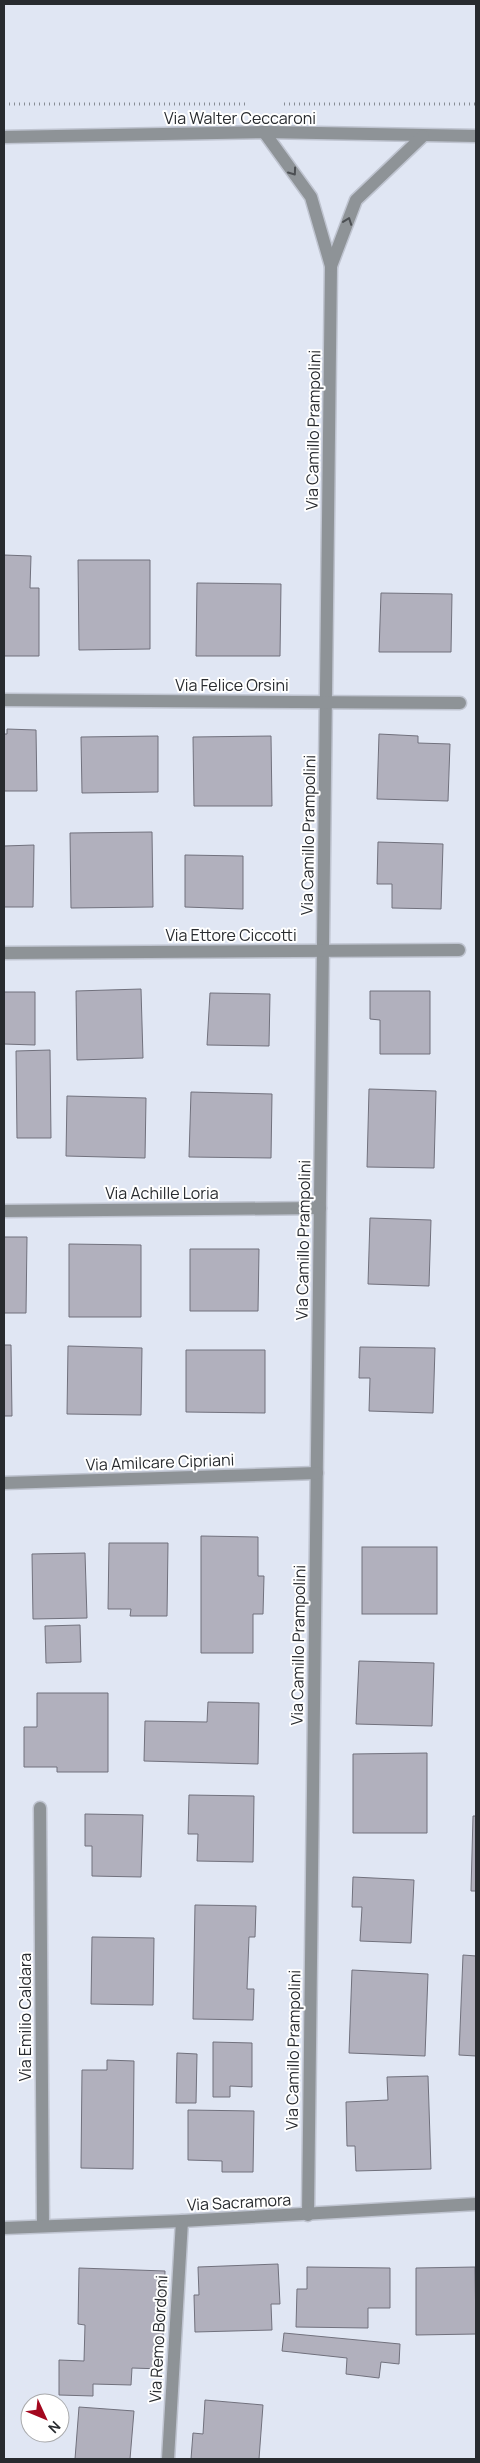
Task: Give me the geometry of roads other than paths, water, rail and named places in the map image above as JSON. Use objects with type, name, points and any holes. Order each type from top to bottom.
[{"type":"street","name":"Via Walter Ceccaroni","points":[[4,137],[264,132],[476,136]]},
{"type":"street","name":"Via Camillo Prampolini","points":[[264,132],[311,197],[331,266],[308,2214]]},
{"type":"street","name":"Via Camillo Prampolini","points":[[331,266],[356,200],[424,136]]},
{"type":"street","name":"Via Felice Orsini","points":[[4,700],[460,703]]},
{"type":"street","name":"Via Ettore Ciccotti","points":[[4,953],[459,950]]},
{"type":"street","name":"Via Achille Loria","points":[[4,1211],[320,1208]]},
{"type":"street","name":"Via Amilcare Cipriani","points":[[4,1483],[317,1474]]},
{"type":"street","name":"Via Emilio Caldara","points":[[40,1808],[43,2225]]},
{"type":"street","name":"Via Sacramora","points":[[4,2228],[182,2221],[476,2204]]},
{"type":"street","name":"Via Remo Bordoni","points":[[168,2459],[182,2221]]}]
